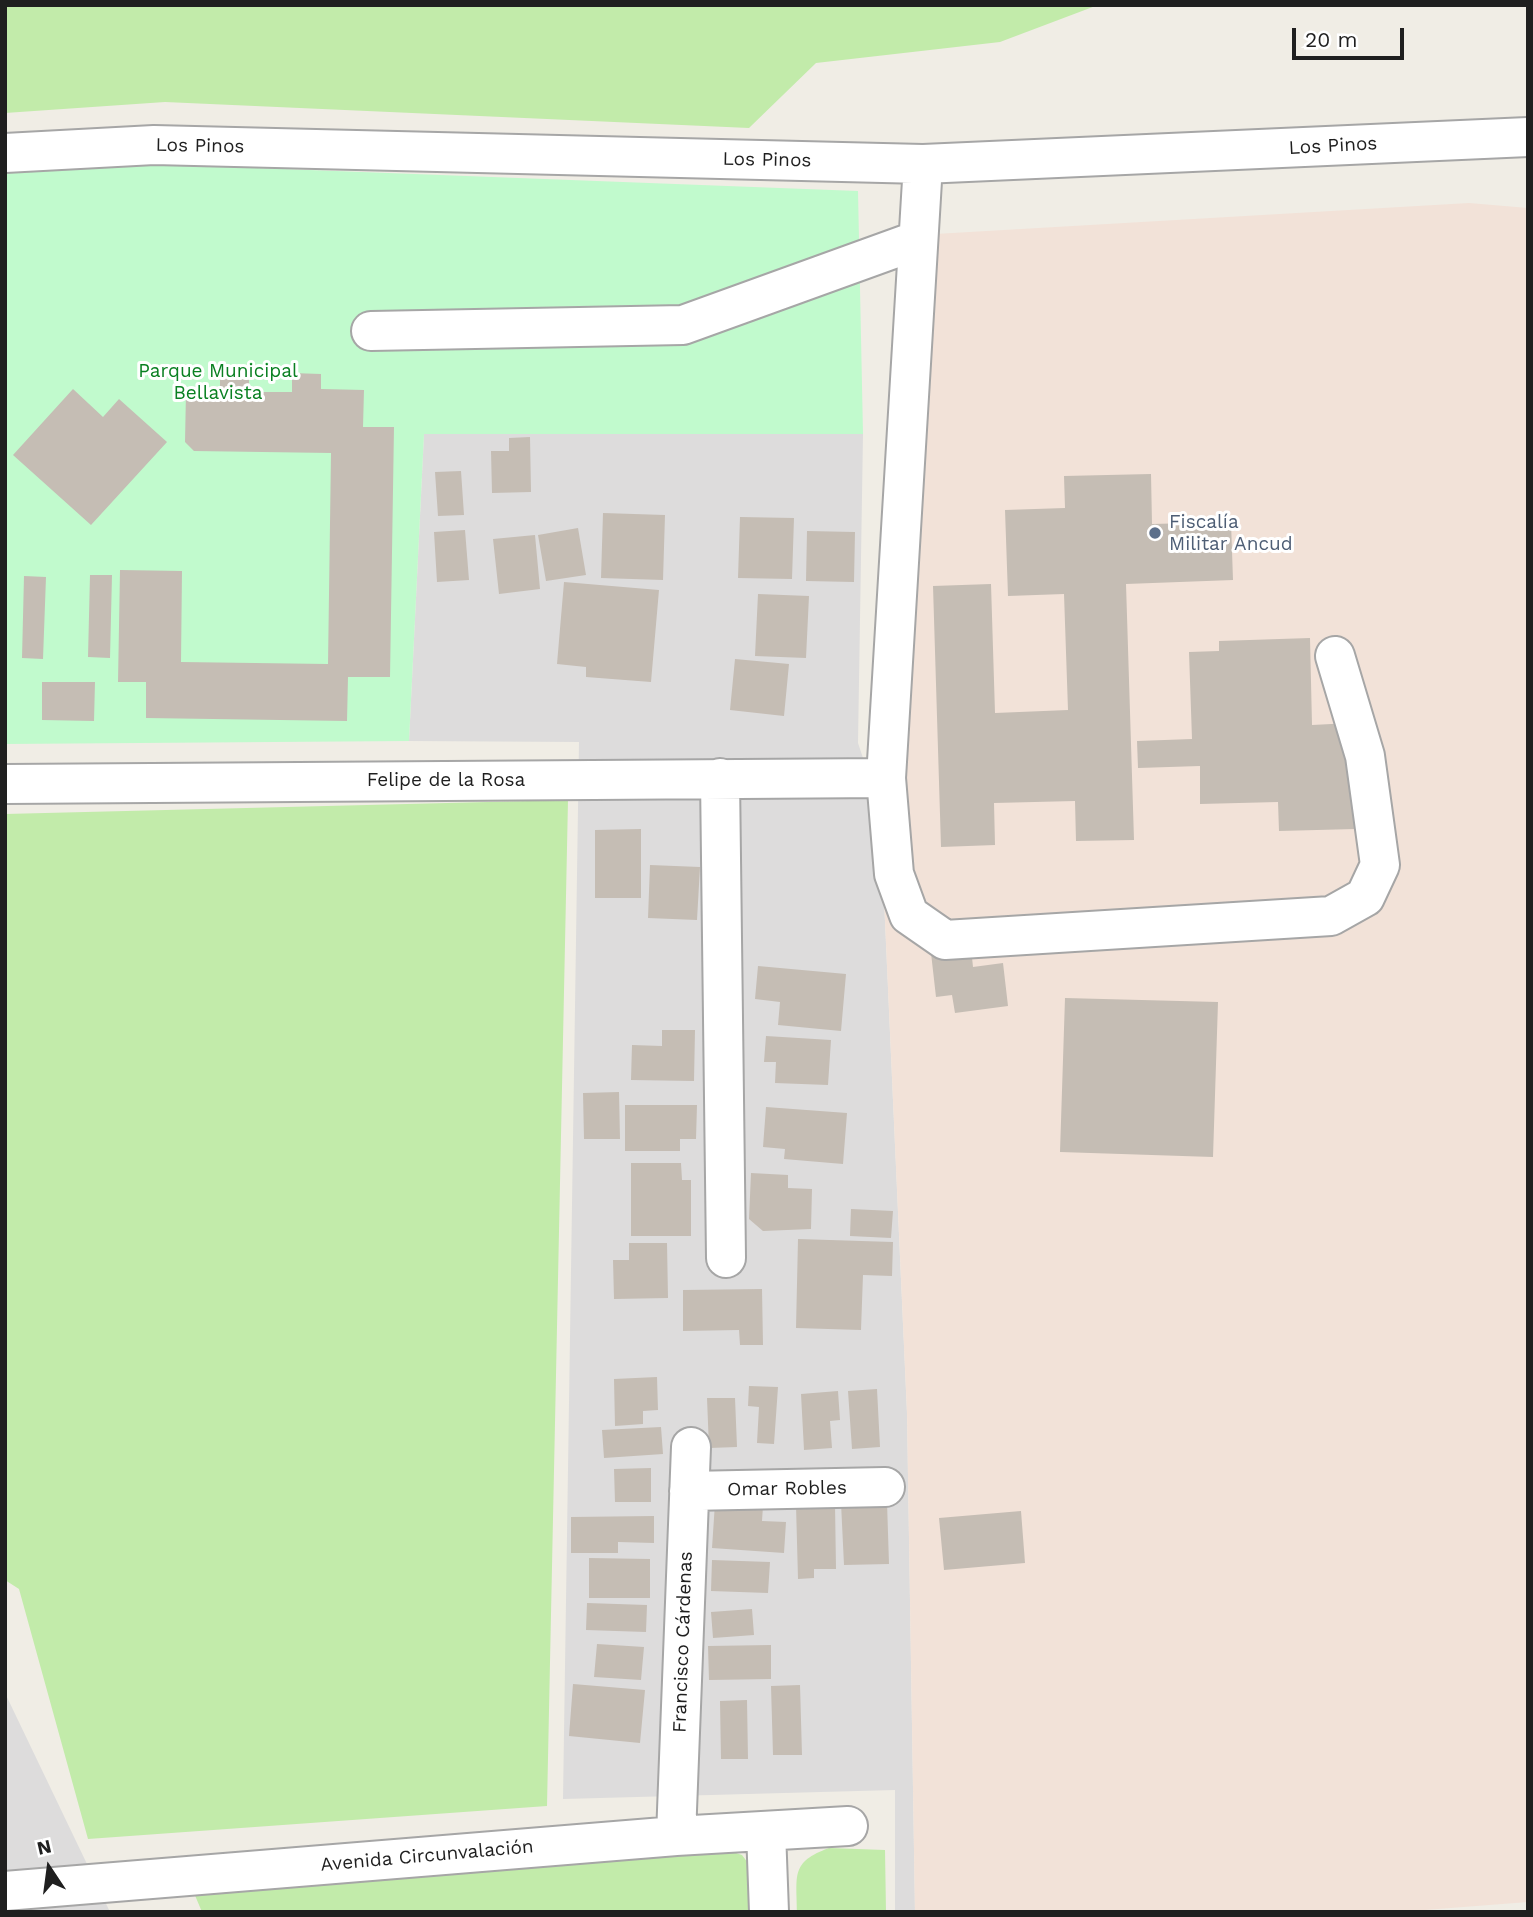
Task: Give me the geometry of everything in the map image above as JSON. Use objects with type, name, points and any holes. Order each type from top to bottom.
[{"type":"street","name":"Los Pinos","points":[[5,153],[154,145],[923,164],[1528,137]]},
{"type":"street","points":[[923,164],[886,778],[894,874],[909,915],[945,940],[1331,916],[1365,897],[1380,865],[1365,756],[1335,656]]},
{"type":"street","points":[[371,331],[682,325],[918,240]]},
{"type":"street","points":[[720,778],[726,1258]]},
{"type":"street","name":"Felipe de la Rosa","points":[[5,783],[886,778]]},
{"type":"street","name":"Francisco Cárdenas","points":[[676,1836],[691,1447]]},
{"type":"street","name":"Omar Robles","points":[[689,1491],[885,1487]]},
{"type":"street","name":"Avenida Circunvalación","points":[[5,1891],[56,1899],[676,1836],[848,1826]]},
{"type":"street","points":[[766,1831],[769,1912]]},
{"type":"shaded area","points":[[1469,203],[1528,208],[1528,1902],[1399,1912],[915,1912],[907,1413],[880,809],[935,234]]},
{"type":"shaded area","points":[[424,434],[863,434],[858,743],[880,809],[907,1413],[915,1912],[895,1912],[895,1790],[563,1799],[579,742],[409,741]]},
{"type":"shaded area","points":[[5,1693],[110,1912],[5,1912]]},
{"type":"green space","points":[[5,5],[1098,5],[1000,42],[816,63],[749,128],[165,102],[5,113]]},
{"type":"green space","name":"Parque Municipal Bellavista","points":[[153,164],[858,191],[863,434],[424,434],[409,741],[5,744],[5,172]]},
{"type":"green space","points":[[568,800],[547,1806],[88,1839],[19,1589],[5,1580],[5,814]]},
{"type":"green space","points":[[829,1848],[885,1850],[886,1912],[797,1912],[798,1872],[808,1859]]},
{"type":"green space","points":[[727,1850],[742,1855],[751,1867],[752,1912],[202,1912],[194,1893]]},
{"type":"building","points":[[292,373],[321,374],[321,389],[364,390],[363,427],[394,427],[390,677],[348,677],[347,721],[146,718],[146,682],[118,682],[120,570],[182,571],[181,662],[328,664],[331,453],[194,451],[185,442],[186,392],[220,393],[220,377],[249,378],[249,392],[292,392]]},
{"type":"building","points":[[73,389],[103,417],[119,399],[167,442],[91,525],[13,455]]},
{"type":"building","points":[[530,437],[531,492],[492,493],[491,451],[509,451],[509,438]]},
{"type":"building","points":[[461,471],[464,515],[438,516],[435,472]]},
{"type":"building","points":[[1151,474],[1152,524],[1231,522],[1233,580],[1126,584],[1134,840],[1076,841],[1075,801],[994,803],[995,845],[941,847],[933,586],[991,584],[995,713],[1068,710],[1064,594],[1008,596],[1005,510],[1065,508],[1064,476]]},
{"type":"building","points":[[603,513],[665,515],[663,580],[601,578]]},
{"type":"building","points":[[740,517],[794,518],[792,579],[738,578]]},
{"type":"building","points":[[578,528],[586,575],[546,581],[538,535]]},
{"type":"building","points":[[465,530],[469,580],[437,582],[434,532]]},
{"type":"building","points":[[807,531],[855,532],[854,582],[806,581]]},
{"type":"building","points":[[535,535],[540,589],[499,594],[493,539]]},
{"type":"building","points":[[90,575],[112,575],[110,658],[88,657]]},
{"type":"building","points":[[24,576],[46,577],[43,659],[22,658]]},
{"type":"building","points":[[564,582],[659,590],[651,682],[586,677],[586,667],[557,664]]},
{"type":"building","points":[[758,594],[809,596],[806,658],[755,656]]},
{"type":"building","points":[[1310,638],[1312,725],[1351,723],[1355,829],[1279,831],[1278,802],[1200,804],[1200,766],[1138,768],[1137,741],[1192,739],[1189,652],[1219,651],[1219,641]]},
{"type":"building","points":[[735,659],[789,664],[784,716],[730,710]]},
{"type":"building","points":[[42,682],[95,682],[94,721],[42,720]]},
{"type":"building","points":[[641,829],[641,898],[595,898],[595,830]]},
{"type":"building","points":[[650,865],[700,867],[697,920],[648,918]]},
{"type":"building","points":[[971,948],[973,967],[1003,963],[1008,1006],[955,1013],[952,995],[936,997],[931,953]]},
{"type":"building","points":[[758,966],[846,974],[841,1031],[778,1025],[780,1002],[755,999]]},
{"type":"building","points":[[1065,998],[1218,1002],[1213,1157],[1060,1152]]},
{"type":"building","points":[[662,1030],[695,1030],[694,1081],[631,1080],[632,1045],[662,1046]]},
{"type":"building","points":[[766,1036],[831,1040],[828,1085],[775,1083],[776,1062],[764,1062]]},
{"type":"building","points":[[619,1092],[620,1139],[584,1139],[583,1093]]},
{"type":"building","points":[[625,1105],[697,1105],[696,1139],[680,1139],[680,1151],[625,1151]]},
{"type":"building","points":[[766,1107],[847,1113],[843,1164],[784,1159],[785,1149],[763,1147]]},
{"type":"building","points":[[631,1163],[681,1163],[682,1180],[691,1180],[691,1236],[631,1236]]},
{"type":"building","points":[[751,1173],[788,1175],[788,1188],[812,1189],[811,1229],[763,1231],[749,1219]]},
{"type":"building","points":[[851,1209],[893,1211],[891,1238],[850,1236]]},
{"type":"building","points":[[798,1239],[893,1242],[892,1276],[863,1275],[861,1330],[796,1328]]},
{"type":"building","points":[[629,1243],[667,1243],[668,1298],[614,1299],[613,1260],[629,1260]]},
{"type":"building","points":[[762,1289],[763,1345],[740,1345],[739,1330],[683,1331],[683,1290]]},
{"type":"building","points":[[657,1377],[658,1410],[643,1411],[643,1424],[615,1426],[614,1379]]},
{"type":"building","points":[[749,1386],[778,1387],[774,1444],[757,1443],[759,1407],[748,1406]]},
{"type":"building","points":[[877,1389],[880,1447],[852,1449],[848,1391]]},
{"type":"building","points":[[838,1391],[840,1420],[830,1421],[832,1448],[804,1450],[801,1394]]},
{"type":"building","points":[[707,1398],[735,1398],[737,1447],[709,1448]]},
{"type":"building","points":[[661,1427],[663,1454],[604,1458],[602,1430]]},
{"type":"building","points":[[651,1468],[651,1502],[615,1502],[614,1469]]},
{"type":"building","points":[[887,1502],[889,1564],[844,1565],[841,1503]]},
{"type":"building","points":[[715,1503],[763,1506],[762,1521],[786,1522],[784,1553],[712,1548]]},
{"type":"building","points":[[835,1504],[836,1569],[814,1569],[814,1578],[798,1579],[796,1505]]},
{"type":"building","points":[[1021,1511],[1025,1563],[944,1570],[939,1518]]},
{"type":"building","points":[[654,1516],[654,1543],[618,1542],[618,1553],[571,1553],[571,1517]]},
{"type":"building","points":[[589,1558],[650,1559],[650,1598],[589,1598]]},
{"type":"building","points":[[712,1560],[770,1562],[768,1593],[711,1591]]},
{"type":"building","points":[[587,1603],[647,1605],[646,1632],[586,1630]]},
{"type":"building","points":[[752,1609],[754,1635],[713,1638],[711,1612]]},
{"type":"building","points":[[597,1644],[644,1647],[641,1680],[594,1677]]},
{"type":"building","points":[[771,1645],[771,1679],[709,1680],[708,1646]]},
{"type":"building","points":[[573,1684],[645,1690],[640,1743],[569,1736]]},
{"type":"building","points":[[800,1685],[802,1755],[773,1755],[771,1686]]},
{"type":"building","points":[[747,1700],[748,1759],[721,1759],[720,1701]]},
{"type":"place","name":"Fiscalía Militar Ancud","points":[[1155,533]]}]
